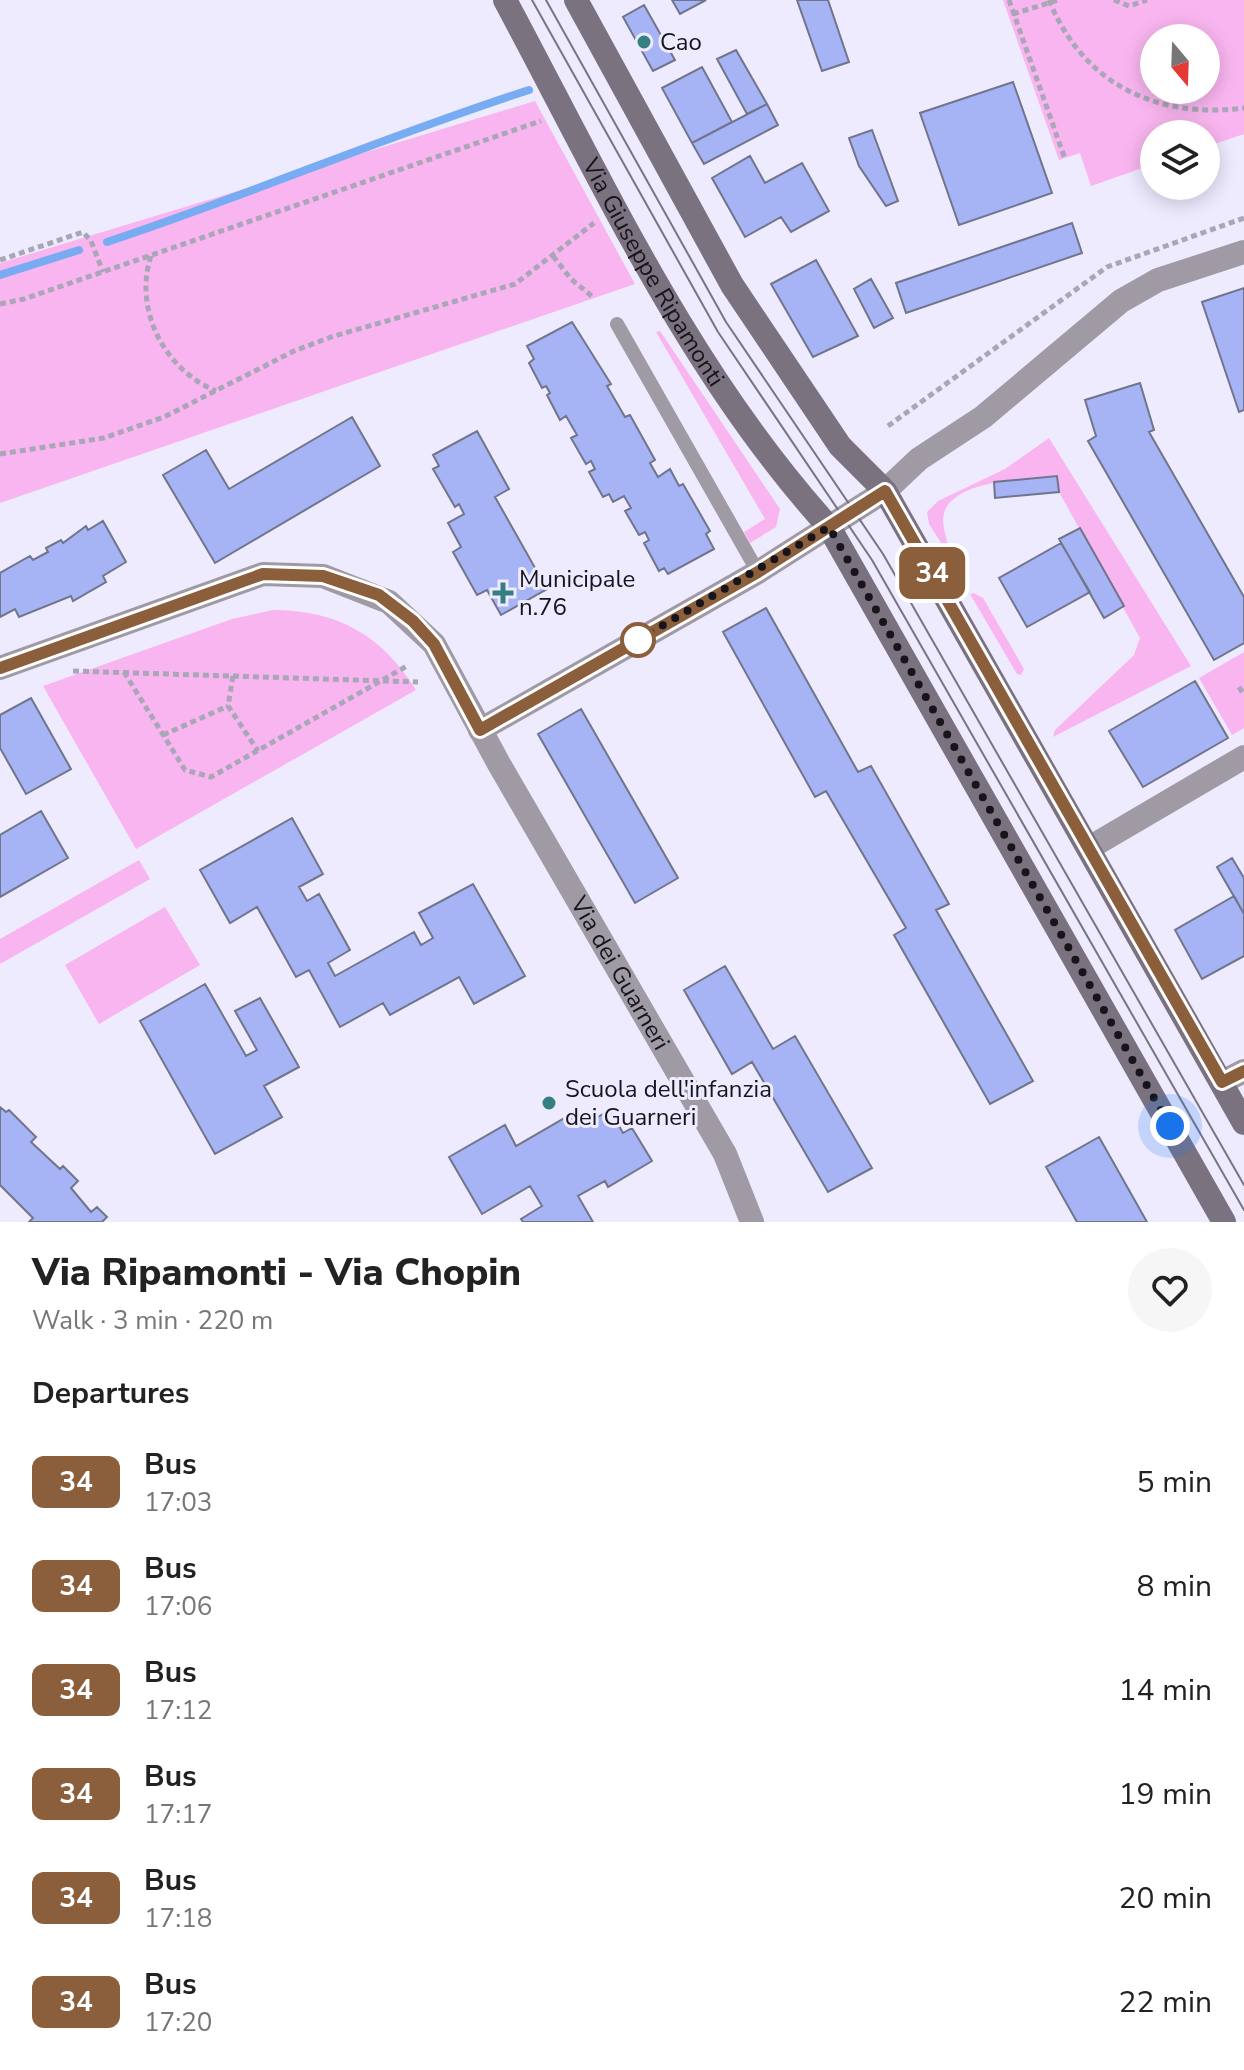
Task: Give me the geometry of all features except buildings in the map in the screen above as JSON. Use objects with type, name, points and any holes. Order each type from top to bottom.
[{"type":"street","name":"Via Giuseppe Ripamonti","points":[[505,0],[681,326],[788,482],[829,527],[1224,1222]]},
{"type":"street","points":[[576,0],[732,285],[840,446],[885,491],[1244,1123]]},
{"type":"street","points":[[480,730],[758,572],[885,491],[919,459],[983,417],[1121,301],[1158,280],[1244,252]]},
{"type":"street","name":"Via dei Guarneri","points":[[0,668],[263,574],[323,576],[379,595],[413,621],[434,644],[480,730],[725,1154],[752,1222]]},
{"type":"street","points":[[1089,848],[1244,757]]},
{"type":"street","points":[[1222,1082],[1244,1071]]},
{"type":"lane","points":[[617,324],[758,572]]},
{"type":"path","points":[[1009,0],[1065,159]]},
{"type":"path","points":[[1013,14],[1058,0]]},
{"type":"path","points":[[1114,0],[1129,6],[1147,0]]},
{"type":"path","points":[[1050,1],[1076,51],[1124,91],[1179,110],[1244,108]]},
{"type":"path","points":[[0,304],[103,272],[545,120]]},
{"type":"path","points":[[0,454],[104,438],[164,417],[331,337],[515,284],[601,218]]},
{"type":"path","points":[[888,426],[1107,267],[1244,218]]},
{"type":"path","points":[[0,260],[83,232],[91,241],[103,272]]},
{"type":"path","points":[[152,255],[145,286],[153,325],[175,363],[190,377],[216,391]]},
{"type":"path","points":[[553,256],[571,279],[594,298]]},
{"type":"path","points":[[124,672],[185,770],[211,777],[407,666]]},
{"type":"path","points":[[73,671],[418,682]]},
{"type":"path","points":[[233,676],[228,706],[258,751]]},
{"type":"path","points":[[1239,687],[1244,695]]},
{"type":"path","points":[[163,735],[228,706]]},
{"type":"shaded area","points":[[1003,0],[1244,0],[1244,134],[1220,142],[1220,120],[1140,120],[1140,169],[1091,186],[1080,153],[1059,160]]},
{"type":"shaded area","points":[[535,101],[635,284],[0,503],[0,263]]},
{"type":"shaded area","points":[[660,331],[780,509],[776,527],[750,543],[744,532],[765,519],[656,332]]},
{"type":"shaded area","points":[[1049,438],[1191,666],[1053,737],[1055,730],[1134,655],[1140,638],[1059,492],[1057,476],[997,482],[954,498],[943,517],[948,545],[945,549],[929,524],[927,512],[938,501],[1005,469]]},
{"type":"shaded area","points":[[970,594],[983,598],[1024,669],[1021,675],[1017,674]]},
{"type":"shaded area","points":[[273,610],[318,615],[356,629],[388,654],[416,690],[136,849],[43,686],[232,619]]},
{"type":"shaded area","points":[[1244,652],[1244,728],[1232,735],[1199,678]]},
{"type":"shaded area","points":[[139,860],[150,879],[0,964],[0,939]]},
{"type":"shaded area","points":[[165,907],[200,965],[99,1024],[65,965]]},
{"type":"waterway","points":[[107,242],[529,90]]},
{"type":"waterway","points":[[0,275],[79,250]]},
{"type":"tram line","points":[[532,0],[718,332],[872,560],[1244,1210]]},
{"type":"tram line","points":[[546,0],[726,322],[883,554],[1244,1185]]},
{"type":"bus line","name":"34","points":[[0,668],[263,574],[323,576],[379,595],[413,621],[434,644],[480,730],[758,572],[885,491],[1222,1082],[1244,1071]]},
{"type":"place","name":"Cao","points":[[644,42]]},
{"type":"place","name":"Municipale n.76","points":[[503,593]]},
{"type":"place","name":"Scuola dell'infanzia dei Guarneri","points":[[549,1103]]},
{"type":"route","points":[[638,640],[758,572],[829,527],[1170,1126]]}]
